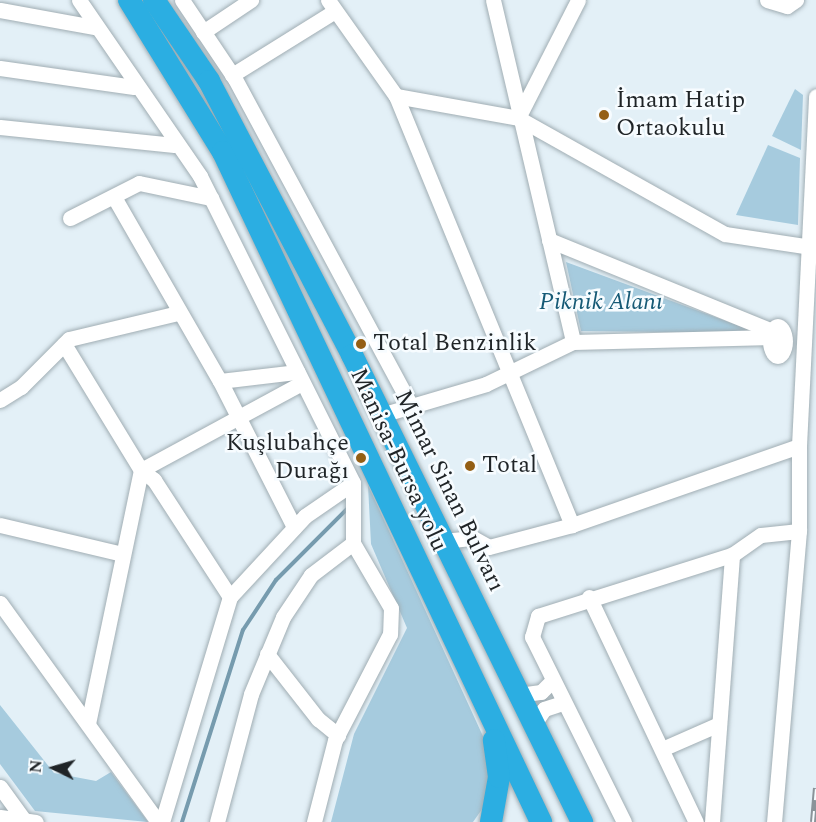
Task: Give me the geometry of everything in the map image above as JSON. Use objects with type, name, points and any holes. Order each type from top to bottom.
[{"type":"highway","name":"Manisa-Bursa yolu","points":[[129,0],[223,152],[541,822]]},
{"type":"highway","name":"Mimar Sinan Bulvarı","points":[[154,0],[209,81],[381,415],[582,822]]},
{"type":"highway","points":[[486,710],[499,777],[490,822]]},
{"type":"street","points":[[79,0],[94,27],[211,198],[353,483],[353,543],[395,622],[338,735],[314,822]]},
{"type":"street","points":[[182,0],[232,75],[411,406]]},
{"type":"street","points":[[203,32],[251,0]]},
{"type":"street","points":[[493,0],[518,118],[573,342]]},
{"type":"street","points":[[518,118],[578,0]]},
{"type":"street","points":[[767,0],[787,6],[796,0]]},
{"type":"street","points":[[232,75],[332,5],[396,96],[572,525]]},
{"type":"street","points":[[0,10],[94,27]]},
{"type":"street","points":[[0,68],[134,87]]},
{"type":"street","points":[[396,96],[518,118],[725,234],[811,247]]},
{"type":"street","points":[[774,822],[799,531],[802,329],[811,247],[816,96]]},
{"type":"street","points":[[0,127],[174,145]]},
{"type":"street","points":[[70,218],[139,183],[211,198]]},
{"type":"street","points":[[114,197],[178,313],[220,381],[294,527]]},
{"type":"street","points":[[549,240],[775,332]]},
{"type":"street","points":[[0,400],[21,387],[64,344],[178,313]]},
{"type":"street","points":[[381,415],[509,374],[573,342],[802,329]]},
{"type":"street","points":[[64,344],[141,470],[154,480],[230,597]]},
{"type":"street","points":[[220,381],[299,378]]},
{"type":"street","points":[[87,724],[141,470],[237,418],[299,378]]},
{"type":"street","points":[[443,541],[473,538],[489,547],[572,525],[799,446]]},
{"type":"street","points":[[160,822],[230,597],[294,527],[353,483]]},
{"type":"street","points":[[0,525],[123,554]]},
{"type":"street","points":[[624,822],[562,703],[532,637],[538,616],[589,597],[732,555],[761,535],[799,531]]},
{"type":"street","points":[[217,822],[267,654],[311,575],[353,543]]},
{"type":"street","points":[[712,822],[732,555]]},
{"type":"street","points":[[589,597],[696,822]]},
{"type":"street","points":[[0,603],[160,822]]},
{"type":"street","points":[[267,654],[318,719],[338,735]]},
{"type":"street","points":[[519,695],[542,692],[552,681]]},
{"type":"street","points":[[534,724],[544,709],[562,703]]},
{"type":"street","points":[[662,749],[719,724]]},
{"type":"street","points":[[0,787],[30,821]]},
{"type":"street","points":[[1,819],[30,821]]},
{"type":"green space","points":[[795,89],[803,95],[801,150],[772,136]]},
{"type":"green space","points":[[768,145],[800,158],[798,225],[736,215]]},
{"type":"green space","name":"Piknik Alanı","points":[[566,262],[742,327],[749,333],[581,331]]},
{"type":"green space","points":[[368,485],[487,745],[490,778],[485,805],[473,822],[331,822],[354,734],[407,628],[371,544]]},
{"type":"green space","points":[[0,705],[54,773],[96,781],[111,772],[148,822],[35,811],[0,764]]},
{"type":"waterway","points":[[182,822],[243,630],[276,580],[348,508]]},
{"type":"railway","points":[[813,822],[816,788]]},
{"type":"place","name":"İmam Hatip Ortaokulu","points":[[604,115]]},
{"type":"place","name":"Total Benzinlik","points":[[361,344]]},
{"type":"place","name":"Kuşlubahçe Durağı","points":[[361,458]]},
{"type":"place","name":"Total","points":[[470,466]]}]
